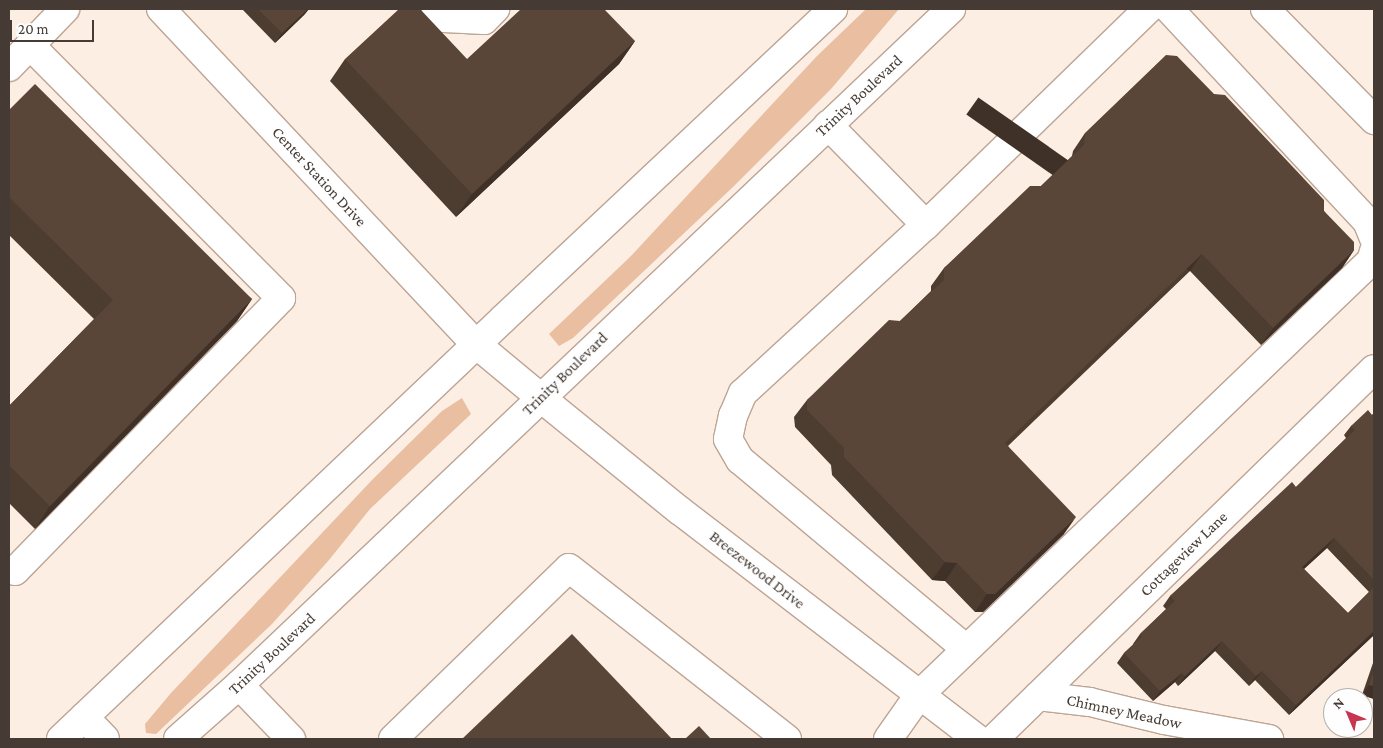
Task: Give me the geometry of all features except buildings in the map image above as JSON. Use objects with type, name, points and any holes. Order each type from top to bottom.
[{"type":"main road","points":[[9,67],[65,9]]},
{"type":"main road","name":"Center Station Drive","points":[[161,9],[476,344],[541,398]]},
{"type":"main road","points":[[436,9],[444,18],[484,20],[495,9]]},
{"type":"main road","points":[[61,739],[476,344],[833,9]]},
{"type":"main road","name":"Trinity Boulevard","points":[[178,739],[239,686],[951,9]]},
{"type":"main road","points":[[965,648],[740,460],[728,439],[732,416],[743,393],[926,225],[1148,9]]},
{"type":"main road","points":[[888,739],[919,695],[965,648],[1373,252],[1367,221],[1169,9]]},
{"type":"main road","points":[[1266,9],[1374,120]]},
{"type":"main road","points":[[11,571],[281,298],[30,45]]},
{"type":"main road","points":[[828,125],[926,225]]},
{"type":"main road","name":"Cottageview Lane","points":[[994,739],[1374,369]]},
{"type":"main road","name":"Breezewood Drive","points":[[541,398],[679,510],[977,739]]},
{"type":"main road","points":[[393,739],[570,568],[786,739]]},
{"type":"main road","points":[[239,686],[291,739]]},
{"type":"main road","name":"Chimney Meadow","points":[[1038,696],[1090,702],[1164,720],[1269,739]]},
{"type":"main road","points":[[84,717],[105,739]]},
{"type":"shaded area","points":[[866,9],[899,9],[831,89],[733,187],[573,338],[559,346],[549,334],[630,257],[817,56]]},
{"type":"shaded area","points":[[462,398],[471,414],[370,509],[329,560],[272,624],[156,734],[146,733],[145,724],[171,693],[372,480],[442,411]]}]
